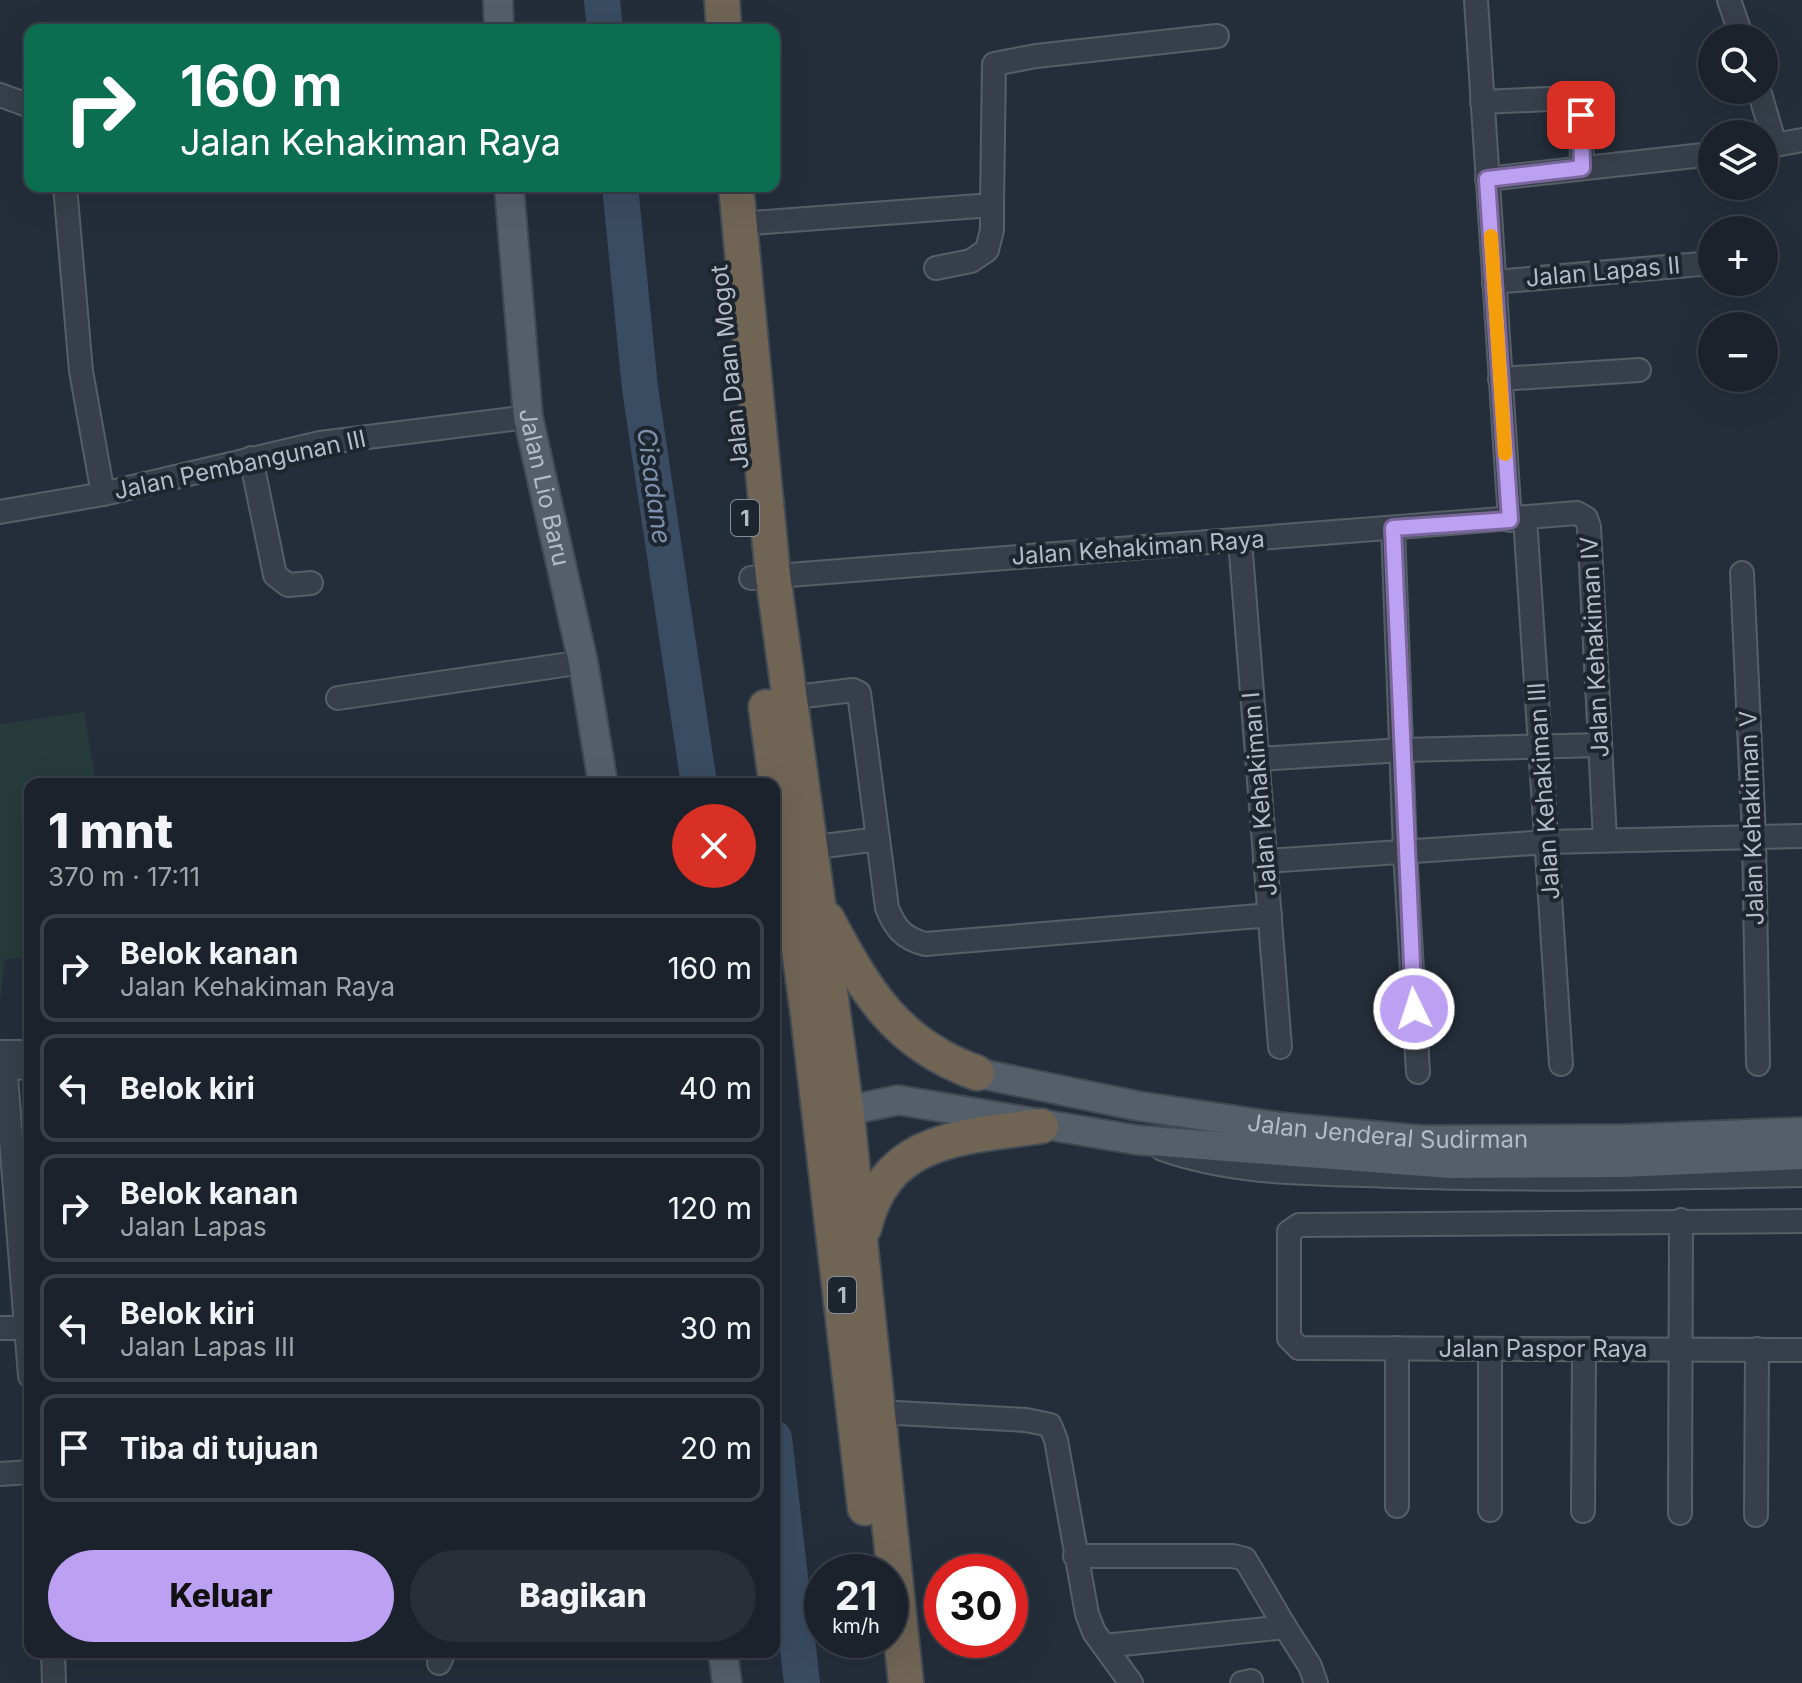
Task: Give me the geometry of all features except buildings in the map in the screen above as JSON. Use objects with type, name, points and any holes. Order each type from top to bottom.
[{"type":"highway","points":[[702,0],[704,24]]},
{"type":"highway","points":[[722,0],[724,24]]},
{"type":"highway","name":"Jalan Daan Mogot","points":[[715,192],[762,577],[788,698],[847,1116],[861,1244],[871,1430],[872,1554]]},
{"type":"highway","name":"Jalan Daan Mogot","points":[[736,192],[778,778]]},
{"type":"highway","name":"Jalan Daan Mogot","points":[[780,810],[827,1168],[871,1430],[906,1683]]},
{"type":"highway","points":[[815,898],[854,971],[895,1022],[921,1047],[942,1060],[977,1073]]},
{"type":"highway","points":[[861,1244],[870,1203],[879,1186],[910,1156],[935,1143],[1041,1126]]},
{"type":"highway","points":[[882,1658],[884,1683]]},
{"type":"main road","points":[[498,0],[499,24]]},
{"type":"main road","name":"Jalan Lio Baru","points":[[509,192],[528,417],[583,662],[602,778]]},
{"type":"main road","name":"Jalan Jenderal Sudirman","points":[[977,1073],[1138,1106],[1280,1127],[1421,1140],[1625,1139],[1802,1132]]},
{"type":"main road","name":"Jalan Jenderal Sudirman","points":[[847,1116],[865,1104],[898,1100],[1137,1140],[1450,1164],[1621,1163],[1802,1155]]},
{"type":"main road","name":"Jalan Daan Mogot","points":[[827,1168],[833,1143],[847,1116]]},
{"type":"main road","points":[[724,1658],[727,1683]]},
{"type":"street","name":"Jalan Kehakiman III","points":[[1476,0],[1500,379],[1540,744],[1561,1064]]},
{"type":"street","points":[[1729,0],[1737,24]]},
{"type":"street","points":[[936,268],[971,261],[987,250],[992,230],[994,64],[1036,56],[1217,36]]},
{"type":"street","points":[[0,95],[24,104]]},
{"type":"street","points":[[1482,102],[1572,98],[1581,115],[1582,168]]},
{"type":"street","points":[[1778,144],[1802,140]]},
{"type":"street","points":[[1487,179],[1698,156]]},
{"type":"street","points":[[66,192],[81,371],[103,494]]},
{"type":"street","points":[[739,224],[992,205]]},
{"type":"street","name":"Jalan Lapas II","points":[[1494,282],[1698,264]]},
{"type":"street","points":[[1500,379],[1639,370]]},
{"type":"street","name":"Jalan Pembangunan III","points":[[0,512],[103,494],[320,443],[528,417]]},
{"type":"street","points":[[251,458],[275,575],[288,585],[311,583]]},
{"type":"street","name":"Jalan Kehakiman IV","points":[[1517,519],[1577,513],[1586,518],[1589,527],[1605,840]]},
{"type":"street","name":"Jalan Kehakiman Raya","points":[[762,577],[1517,519]]},
{"type":"street","points":[[1393,528],[1405,851],[1418,1072]]},
{"type":"street","name":"Jalan Kehakiman I","points":[[1240,540],[1280,1047]]},
{"type":"street","name":"Jalan Kehakiman V","points":[[1742,573],[1754,837],[1758,1064]]},
{"type":"street","points":[[338,698],[583,662]]},
{"type":"street","points":[[788,698],[853,690],[859,693],[891,918],[903,936],[925,944],[1270,915]]},
{"type":"street","points":[[1257,759],[1540,744],[1600,745]]},
{"type":"street","points":[[1265,861],[1548,842],[1802,836]]},
{"type":"street","points":[[809,848],[878,839]]},
{"type":"street","points":[[2,1060],[24,1054]]},
{"type":"street","points":[[2,1060],[24,1066]]},
{"type":"street","points":[[2,1060],[6,1172],[24,1312]]},
{"type":"street","name":"Jalan Jenderal Sudirman","points":[[1137,1140],[1200,1162],[1282,1171],[1490,1179],[1802,1175]]},
{"type":"street","points":[[1680,1513],[1681,1220],[1802,1221]]},
{"type":"street","name":"Jalan Paspor Raya","points":[[1681,1220],[1293,1226],[1289,1232],[1289,1338],[1299,1348],[1802,1350]]},
{"type":"street","points":[[0,1328],[24,1328]]},
{"type":"street","points":[[1397,1348],[1397,1506]]},
{"type":"street","points":[[1490,1349],[1490,1510]]},
{"type":"street","points":[[1583,1511],[1584,1349]]},
{"type":"street","points":[[1756,1515],[1757,1349]]},
{"type":"street","points":[[871,1430],[1041,1422],[1050,1425],[1056,1440],[1087,1614],[1104,1646],[1131,1683]]},
{"type":"street","points":[[0,1474],[24,1472]]},
{"type":"street","points":[[1075,1556],[1233,1556],[1245,1559],[1310,1666],[1316,1683]]},
{"type":"street","points":[[1104,1646],[1285,1627]]},
{"type":"street","points":[[53,1658],[54,1683]]},
{"type":"green space","points":[[84,712],[95,778],[24,778],[24,957],[5,959],[0,1001],[0,724]]},
{"type":"waterway","name":"Cisadane","points":[[602,0],[604,24]]},
{"type":"waterway","name":"Cisadane","points":[[621,192],[640,388],[698,778]]},
{"type":"waterway","name":"Cisadane","points":[[780,1490],[802,1683]]},
{"type":"slow traffic","points":[[1491,236],[1505,454]]},
{"type":"route","points":[[1414,1009],[1393,528],[1510,520],[1487,179],[1582,168],[1581,115]]}]
